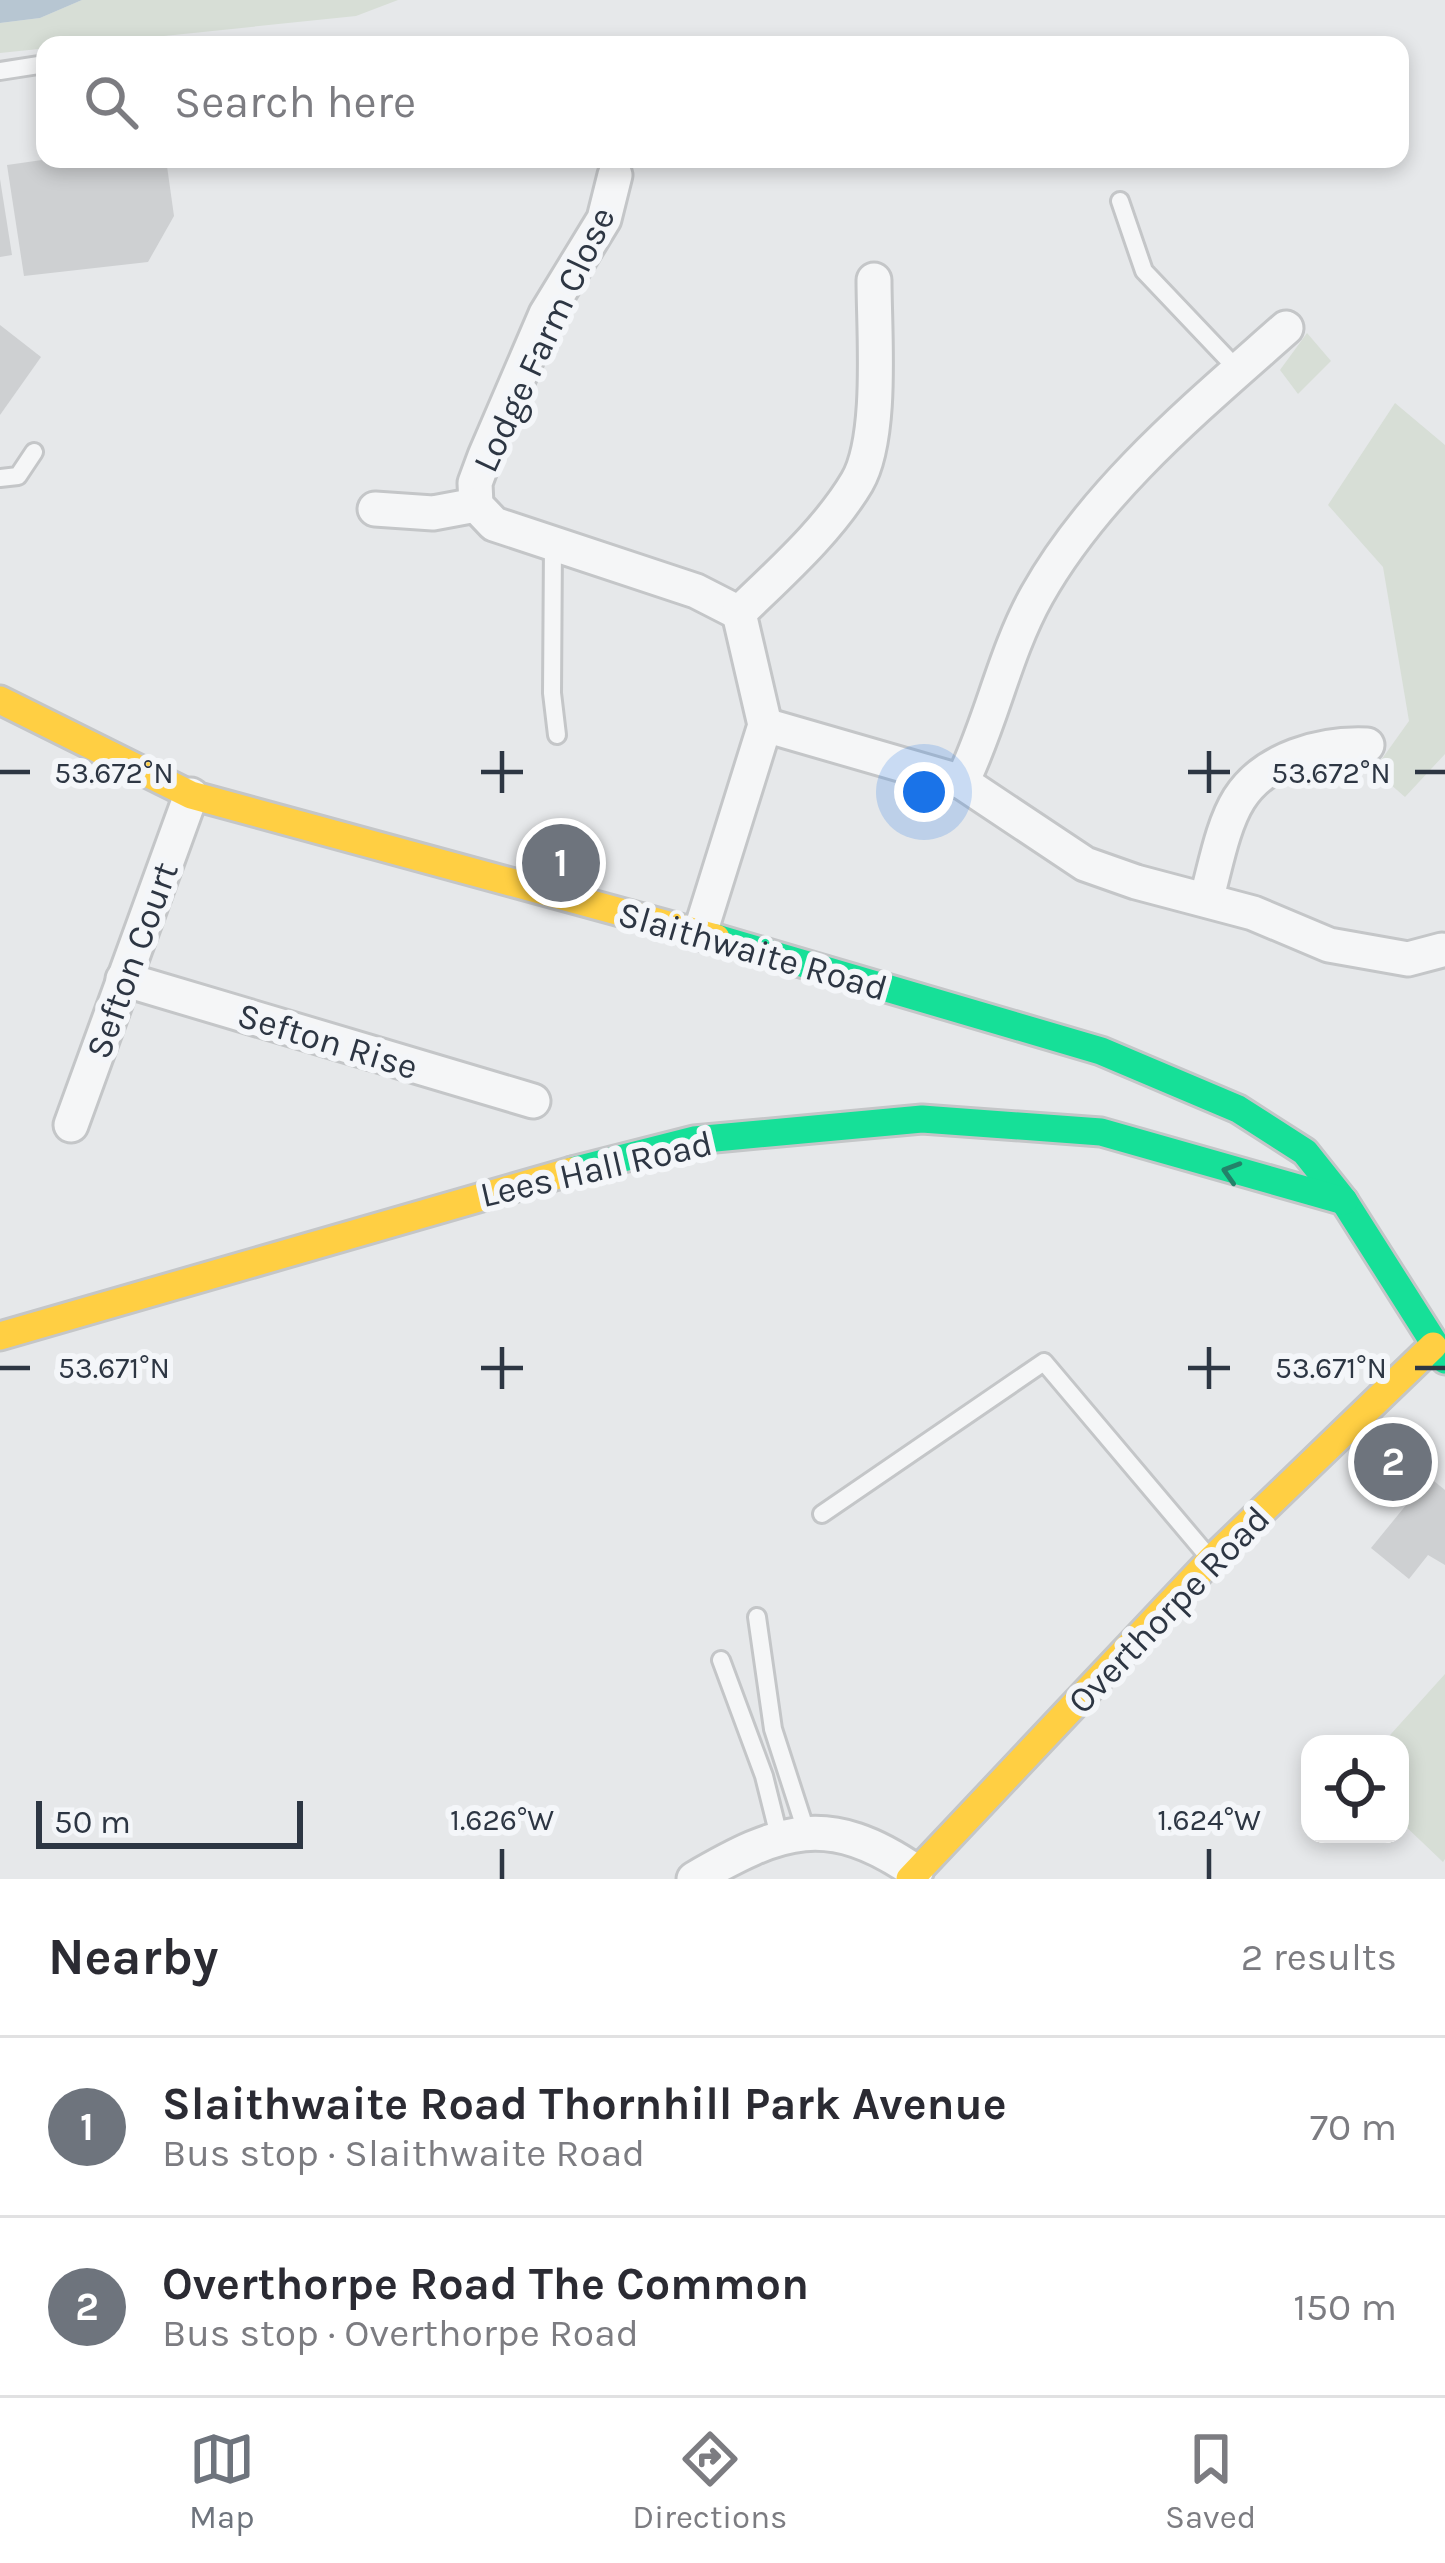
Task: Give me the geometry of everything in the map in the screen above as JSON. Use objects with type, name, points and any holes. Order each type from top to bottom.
[{"type":"street","name":"Lodge Farm Close","points":[[615,175],[604,219],[546,314],[494,436],[475,483],[476,505],[494,524],[696,591],[739,613]]},
{"type":"street","points":[[700,933],[765,725],[739,613],[798,555],[857,482],[869,426],[874,280]]},
{"type":"street","points":[[962,782],[1038,594],[1118,487],[1286,328]]},
{"type":"street","name":"Lodge Farm Close","points":[[375,509],[433,513],[476,505]]},
{"type":"street","name":"Slaithwaite Road","points":[[0,700],[190,795],[700,933],[1121,1060],[1238,1109],[1305,1152],[1344,1201],[1441,1346]]},
{"type":"street","points":[[765,725],[962,782],[1085,864],[1206,900],[1329,945],[1408,959],[1442,950]]},
{"type":"street","points":[[1206,900],[1238,800],[1259,779],[1285,761],[1334,743],[1367,745]]},
{"type":"street","name":"Sefton Court","points":[[71,1125],[190,795]]},
{"type":"street","name":"Sefton Rise","points":[[123,979],[533,1101]]},
{"type":"street","name":"Lees Hall Road","points":[[0,1336],[502,1188],[694,1140],[922,1119],[1101,1132],[1344,1201]]},
{"type":"street","name":"Overthorpe Road","points":[[913,1876],[1211,1560],[1441,1346]]},
{"type":"street","points":[[694,1879],[759,1842],[793,1835],[861,1838],[913,1876]]},
{"type":"lane","points":[[0,71],[36,65]]},
{"type":"lane","points":[[1120,201],[1144,271],[1238,370]]},
{"type":"lane","points":[[0,478],[18,476],[34,452]]},
{"type":"lane","points":[[554,544],[552,693],[557,735]]},
{"type":"lane","points":[[821,1514],[1044,1362],[1211,1560]]},
{"type":"lane","points":[[757,1617],[793,1835]]},
{"type":"lane","points":[[722,1660],[793,1835]]},
{"type":"shaded area","points":[[82,0],[398,0],[356,16],[164,36],[36,36],[36,49],[0,53],[0,23],[40,18]]},
{"type":"shaded area","points":[[1307,333],[1331,361],[1298,394],[1280,370]]},
{"type":"shaded area","points":[[1395,403],[1445,445],[1445,754],[1405,797],[1374,770],[1409,721],[1383,567],[1328,505]]},
{"type":"shaded area","points":[[1445,1674],[1443,1862],[1409,1830],[1409,1735],[1390,1735]]},
{"type":"water","points":[[0,0],[82,0],[40,18],[0,23]]},
{"type":"building","points":[[36,161],[36,168],[167,168],[174,216],[148,262],[24,276],[7,165]]},
{"type":"building","points":[[0,179],[12,255],[0,257]]},
{"type":"building","points":[[0,325],[41,357],[0,415]]},
{"type":"building","points":[[1429,1477],[1445,1490],[1445,1565],[1428,1555],[1409,1579],[1371,1548]]},
{"type":"traffic: fast","points":[[716,938],[1101,1051],[1238,1109],[1305,1152],[1344,1201],[1445,1360]]},
{"type":"traffic: fast","points":[[572,1171],[694,1140],[922,1119],[1101,1132],[1344,1201]]},
{"type":"traffic: slow","points":[[0,700],[191,795],[716,938]]},
{"type":"traffic: slow","points":[[0,1336],[572,1171]]},
{"type":"traffic: slow","points":[[910,1879],[1211,1560],[1433,1346]]},
{"type":"place","name":"Slaithwaite Road Thornhill Park Avenue","points":[[561,863]]},
{"type":"place","name":"Overthorpe Road The Common","points":[[1393,1462]]}]
